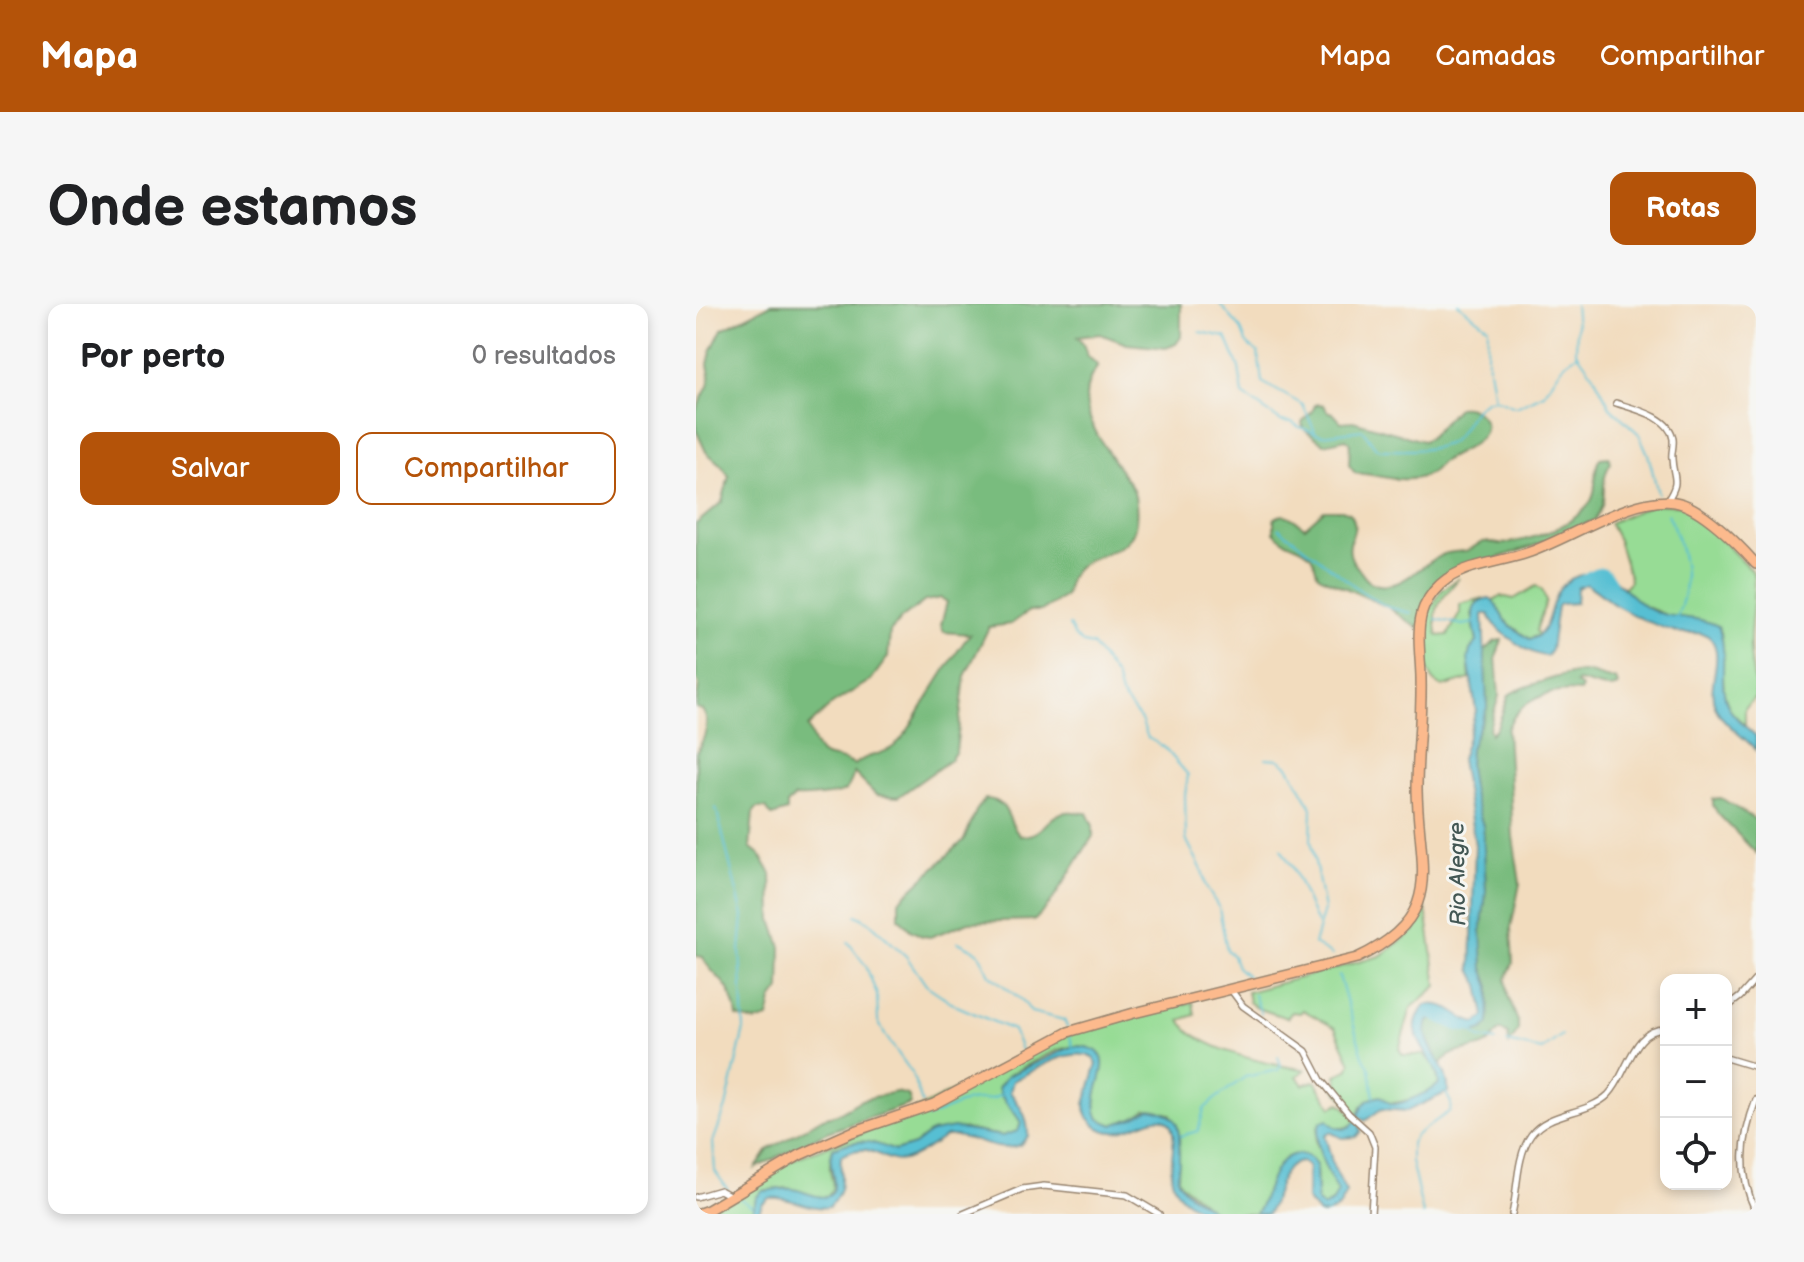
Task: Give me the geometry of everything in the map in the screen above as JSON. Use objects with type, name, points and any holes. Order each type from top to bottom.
[{"type":"highway","points":[[697,1214],[800,1155],[852,1132],[934,1104],[1068,1032],[1357,958],[1390,940],[1416,908],[1423,887],[1417,788],[1421,732],[1420,622],[1423,609],[1436,589],[1461,571],[1542,548],[1639,506],[1667,501],[1700,513],[1756,564]]},
{"type":"street","points":[[1616,403],[1645,412],[1668,428],[1673,439],[1672,460],[1677,482],[1667,501]]},
{"type":"street","points":[[1732,1002],[1756,979]]},
{"type":"street","points":[[1231,990],[1243,1006],[1306,1051],[1321,1080],[1369,1132],[1375,1147],[1371,1214]]},
{"type":"street","points":[[1512,1214],[1524,1150],[1531,1134],[1546,1123],[1592,1106],[1606,1097],[1617,1084],[1643,1036],[1660,1030]]},
{"type":"street","points":[[1732,1060],[1756,1067]]},
{"type":"street","points":[[1756,1100],[1745,1139],[1743,1167],[1746,1189],[1756,1212]]},
{"type":"street","points":[[963,1214],[1022,1189],[1044,1186],[1127,1195],[1159,1214]]},
{"type":"street","points":[[696,1197],[720,1190],[732,1196]]},
{"type":"green space","points":[[771,304],[1181,304],[1181,337],[1176,344],[1166,348],[1127,344],[1100,334],[1077,337],[1087,355],[1098,366],[1086,392],[1087,406],[1096,432],[1134,493],[1136,518],[1133,534],[1114,550],[1079,567],[1070,578],[1065,596],[1041,611],[1029,611],[1011,624],[989,627],[965,676],[956,751],[950,760],[898,797],[876,795],[854,773],[843,792],[795,797],[787,804],[787,811],[772,816],[766,808],[757,808],[753,813],[750,847],[760,855],[771,874],[772,920],[781,947],[780,989],[772,1000],[768,1018],[755,1022],[737,1017],[727,987],[703,957],[696,956],[696,753],[707,726],[702,710],[696,708],[699,685],[696,678],[696,524],[722,502],[729,476],[706,452],[696,430],[696,410],[708,386],[711,351],[722,329]],"holes":[[[941,598],[947,602],[941,625],[944,632],[970,634],[902,738],[888,750],[855,765],[821,754],[808,727],[832,704],[871,680],[888,657],[890,632],[901,619],[925,601]]]},
{"type":"green space","points":[[1319,404],[1341,422],[1353,421],[1423,441],[1458,407],[1467,407],[1480,415],[1485,431],[1474,444],[1420,477],[1402,479],[1355,473],[1349,465],[1350,443],[1346,439],[1324,444],[1303,428],[1302,422]]},
{"type":"green space","points":[[1609,457],[1611,463],[1605,477],[1602,504],[1595,520],[1531,547],[1445,575],[1433,586],[1419,629],[1386,606],[1318,575],[1307,552],[1274,532],[1274,519],[1282,515],[1305,527],[1324,510],[1350,513],[1354,520],[1350,545],[1352,559],[1370,582],[1390,585],[1445,554],[1466,551],[1483,542],[1501,544],[1524,540],[1566,523],[1590,503],[1595,490],[1597,464],[1600,458]]},
{"type":"green space","points":[[1653,504],[1681,505],[1701,519],[1753,572],[1750,649],[1756,700],[1755,697],[1745,708],[1745,725],[1731,712],[1724,696],[1721,632],[1691,619],[1676,619],[1644,606],[1622,589],[1630,581],[1618,540],[1609,523]]},
{"type":"green space","points":[[1459,578],[1437,609],[1438,636],[1448,635],[1460,613],[1460,604],[1484,598],[1477,602],[1472,614],[1477,642],[1470,655],[1470,679],[1442,687],[1434,682],[1427,668],[1429,612],[1441,591]]},
{"type":"green space","points":[[1536,586],[1542,590],[1546,601],[1536,631],[1539,635],[1529,639],[1505,621],[1493,600],[1501,596],[1514,599]]},
{"type":"green space","points":[[1502,640],[1496,657],[1499,696],[1489,728],[1491,734],[1497,727],[1509,695],[1523,688],[1578,672],[1616,679],[1618,686],[1603,688],[1578,681],[1576,683],[1582,688],[1580,692],[1557,692],[1536,699],[1518,711],[1507,730],[1513,837],[1520,883],[1511,928],[1513,963],[1506,979],[1518,1031],[1509,1044],[1508,1034],[1500,1030],[1487,1044],[1450,1055],[1440,1065],[1425,1034],[1428,1021],[1442,1018],[1460,1027],[1489,1024],[1490,987],[1483,968],[1481,931],[1486,893],[1483,826],[1469,767],[1470,748],[1487,708],[1484,652],[1495,641]]},
{"type":"green space","points":[[1721,798],[1756,820],[1756,853],[1718,814],[1713,799]]},
{"type":"green space","points":[[985,799],[1003,807],[1020,836],[1035,833],[1059,814],[1071,812],[1087,813],[1093,826],[1093,836],[1050,904],[1035,920],[969,922],[930,937],[910,930],[899,918],[899,901],[964,840],[976,811]]},
{"type":"green space","points":[[1426,909],[1437,986],[1411,1008],[1399,1049],[1403,1055],[1425,1055],[1435,1067],[1439,1084],[1412,1099],[1361,1107],[1358,1116],[1332,1085],[1338,1083],[1336,1075],[1348,1070],[1351,1063],[1335,1028],[1303,1010],[1300,1013],[1292,1012],[1287,1018],[1257,1008],[1249,1002],[1247,992],[1380,956],[1414,931]]},
{"type":"green space","points":[[1193,1002],[1195,1015],[1180,1020],[1201,1039],[1235,1054],[1305,1070],[1297,1076],[1303,1085],[1315,1081],[1332,1107],[1340,1103],[1357,1118],[1345,1128],[1318,1126],[1316,1142],[1338,1191],[1333,1202],[1323,1207],[1317,1201],[1316,1165],[1307,1156],[1283,1160],[1256,1214],[1216,1214],[1178,1179],[1179,1151],[1171,1114],[1147,1109],[1113,1125],[1099,1119],[1095,1104],[1102,1057],[1092,1049],[1081,1046],[1043,1057],[1007,1076],[1001,1083],[1021,1123],[1018,1131],[1002,1136],[964,1129],[931,1132],[914,1145],[895,1151],[865,1142],[842,1145],[833,1148],[830,1167],[833,1187],[828,1196],[820,1198],[787,1188],[762,1191],[756,1198],[752,1214],[700,1214],[791,1160],[895,1120],[1057,1039],[1092,1026]]},
{"type":"green space","points":[[896,1092],[908,1095],[911,1104],[827,1132],[756,1168],[768,1150],[823,1118],[861,1100]]},
{"type":"water","points":[[1586,574],[1609,576],[1653,611],[1718,626],[1723,646],[1725,698],[1735,716],[1756,736],[1756,750],[1728,724],[1715,706],[1716,654],[1708,636],[1677,632],[1653,624],[1615,605],[1585,584],[1577,588],[1576,603],[1557,606],[1551,650],[1547,656],[1522,647],[1498,627],[1489,614],[1483,614],[1487,708],[1470,748],[1469,767],[1483,826],[1486,893],[1481,931],[1483,968],[1490,987],[1489,1024],[1474,1033],[1441,1018],[1428,1021],[1427,1039],[1445,1073],[1448,1092],[1407,1111],[1381,1109],[1365,1121],[1358,1116],[1369,1100],[1381,1096],[1397,1104],[1439,1084],[1417,1036],[1418,1016],[1426,1005],[1448,1008],[1477,1023],[1485,1016],[1479,985],[1471,969],[1475,845],[1461,759],[1476,711],[1468,659],[1470,650],[1477,642],[1474,608],[1482,600],[1490,598],[1508,624],[1529,639],[1544,628],[1562,587],[1571,579]]},
{"type":"water","points":[[1073,1046],[1091,1048],[1100,1054],[1103,1062],[1095,1108],[1099,1119],[1113,1125],[1150,1109],[1161,1111],[1174,1120],[1179,1133],[1178,1180],[1185,1190],[1216,1214],[1204,1212],[1189,1203],[1173,1184],[1174,1142],[1169,1123],[1155,1119],[1115,1132],[1105,1131],[1090,1120],[1085,1104],[1097,1063],[1093,1057],[1073,1055],[1052,1061],[1013,1081],[1010,1092],[1023,1112],[1028,1129],[1028,1136],[1020,1145],[1002,1148],[946,1136],[917,1155],[898,1161],[870,1151],[853,1151],[841,1156],[840,1188],[829,1207],[769,1198],[758,1214],[752,1214],[756,1198],[762,1191],[789,1189],[824,1197],[829,1195],[834,1184],[831,1164],[833,1148],[865,1142],[895,1151],[914,1145],[931,1132],[954,1128],[1002,1136],[1018,1131],[1021,1123],[998,1088],[1007,1076]]},
{"type":"water","points":[[1357,1118],[1361,1131],[1356,1137],[1342,1138],[1330,1132],[1325,1135],[1333,1166],[1346,1192],[1337,1209],[1319,1214],[1307,1200],[1308,1167],[1302,1162],[1288,1168],[1267,1214],[1256,1214],[1277,1168],[1291,1155],[1308,1156],[1313,1161],[1316,1165],[1317,1201],[1323,1207],[1333,1202],[1338,1191],[1321,1157],[1318,1130],[1321,1122],[1328,1120],[1335,1127],[1348,1128]]},
{"type":"waterway","points":[[696,308],[698,304]]},
{"type":"waterway","points":[[1220,304],[1238,325],[1248,344],[1258,352],[1262,382],[1303,405],[1315,432]]},
{"type":"waterway","points":[[1458,304],[1488,327],[1487,356],[1494,398]]},
{"type":"waterway","points":[[1575,304],[1576,351],[1594,376],[1610,407],[1639,434],[1648,454],[1658,493]]},
{"type":"waterway","points":[[1200,332],[1226,337],[1239,368],[1243,395],[1281,421],[1292,422],[1322,435],[1363,430],[1380,450],[1424,449],[1449,443],[1485,401],[1496,399],[1516,407],[1544,394],[1564,364],[1578,354]]},
{"type":"waterway","points":[[1668,514],[1682,554],[1685,579],[1676,620]]},
{"type":"waterway","points":[[1279,528],[1361,591],[1387,607],[1411,613]]},
{"type":"waterway","name":"Rio Alegre","points":[[1581,581],[1600,571],[1607,575],[1614,587]]},
{"type":"waterway","points":[[1436,619],[1463,625],[1474,623]]},
{"type":"waterway","points":[[1069,625],[1075,637],[1092,645],[1116,677],[1121,695],[1141,720],[1148,738],[1164,747],[1188,775],[1186,839],[1202,870],[1206,887],[1219,908],[1227,950],[1237,967],[1247,976]]},
{"type":"waterway","points":[[1266,758],[1278,759],[1288,766],[1312,808],[1311,840],[1324,910],[1314,944],[1332,955]]},
{"type":"waterway","points":[[716,808],[743,916],[740,950],[744,1029],[726,1107],[713,1142],[715,1171],[728,1190]]},
{"type":"waterway","points":[[1281,849],[1293,868],[1317,924]]},
{"type":"waterway","points":[[856,915],[869,922],[906,956],[926,985],[957,1006],[1013,1030],[1021,1050]]},
{"type":"waterway","points":[[848,942],[866,966],[877,995],[878,1021],[912,1073],[922,1103]]},
{"type":"waterway","points":[[958,942],[978,952],[990,975],[1023,1001],[1031,1012],[1064,1020],[1067,1027]]},
{"type":"waterway","points":[[1339,976],[1363,1056],[1370,1069],[1374,1097]]},
{"type":"waterway","points":[[1254,995],[1261,1014]]},
{"type":"waterway","name":"Rio Alegre","points":[[1432,1015],[1470,1028]]},
{"type":"waterway","points":[[1472,1032],[1480,1038],[1496,1041]]},
{"type":"waterway","points":[[1507,1042],[1542,1050],[1562,1035]]},
{"type":"waterway","points":[[1070,1037],[1073,1047]]},
{"type":"waterway","points":[[1180,1136],[1198,1131],[1204,1109],[1245,1077],[1278,1070],[1281,1065],[1278,1057]]},
{"type":"waterway","points":[[1423,1214],[1411,1161],[1411,1143],[1416,1135],[1450,1111],[1451,1103],[1446,1093]]},
{"type":"waterway","points":[[925,1113],[928,1117],[967,1101],[1001,1095]]},
{"type":"waterway","points":[[739,1198],[752,1206]]}]
